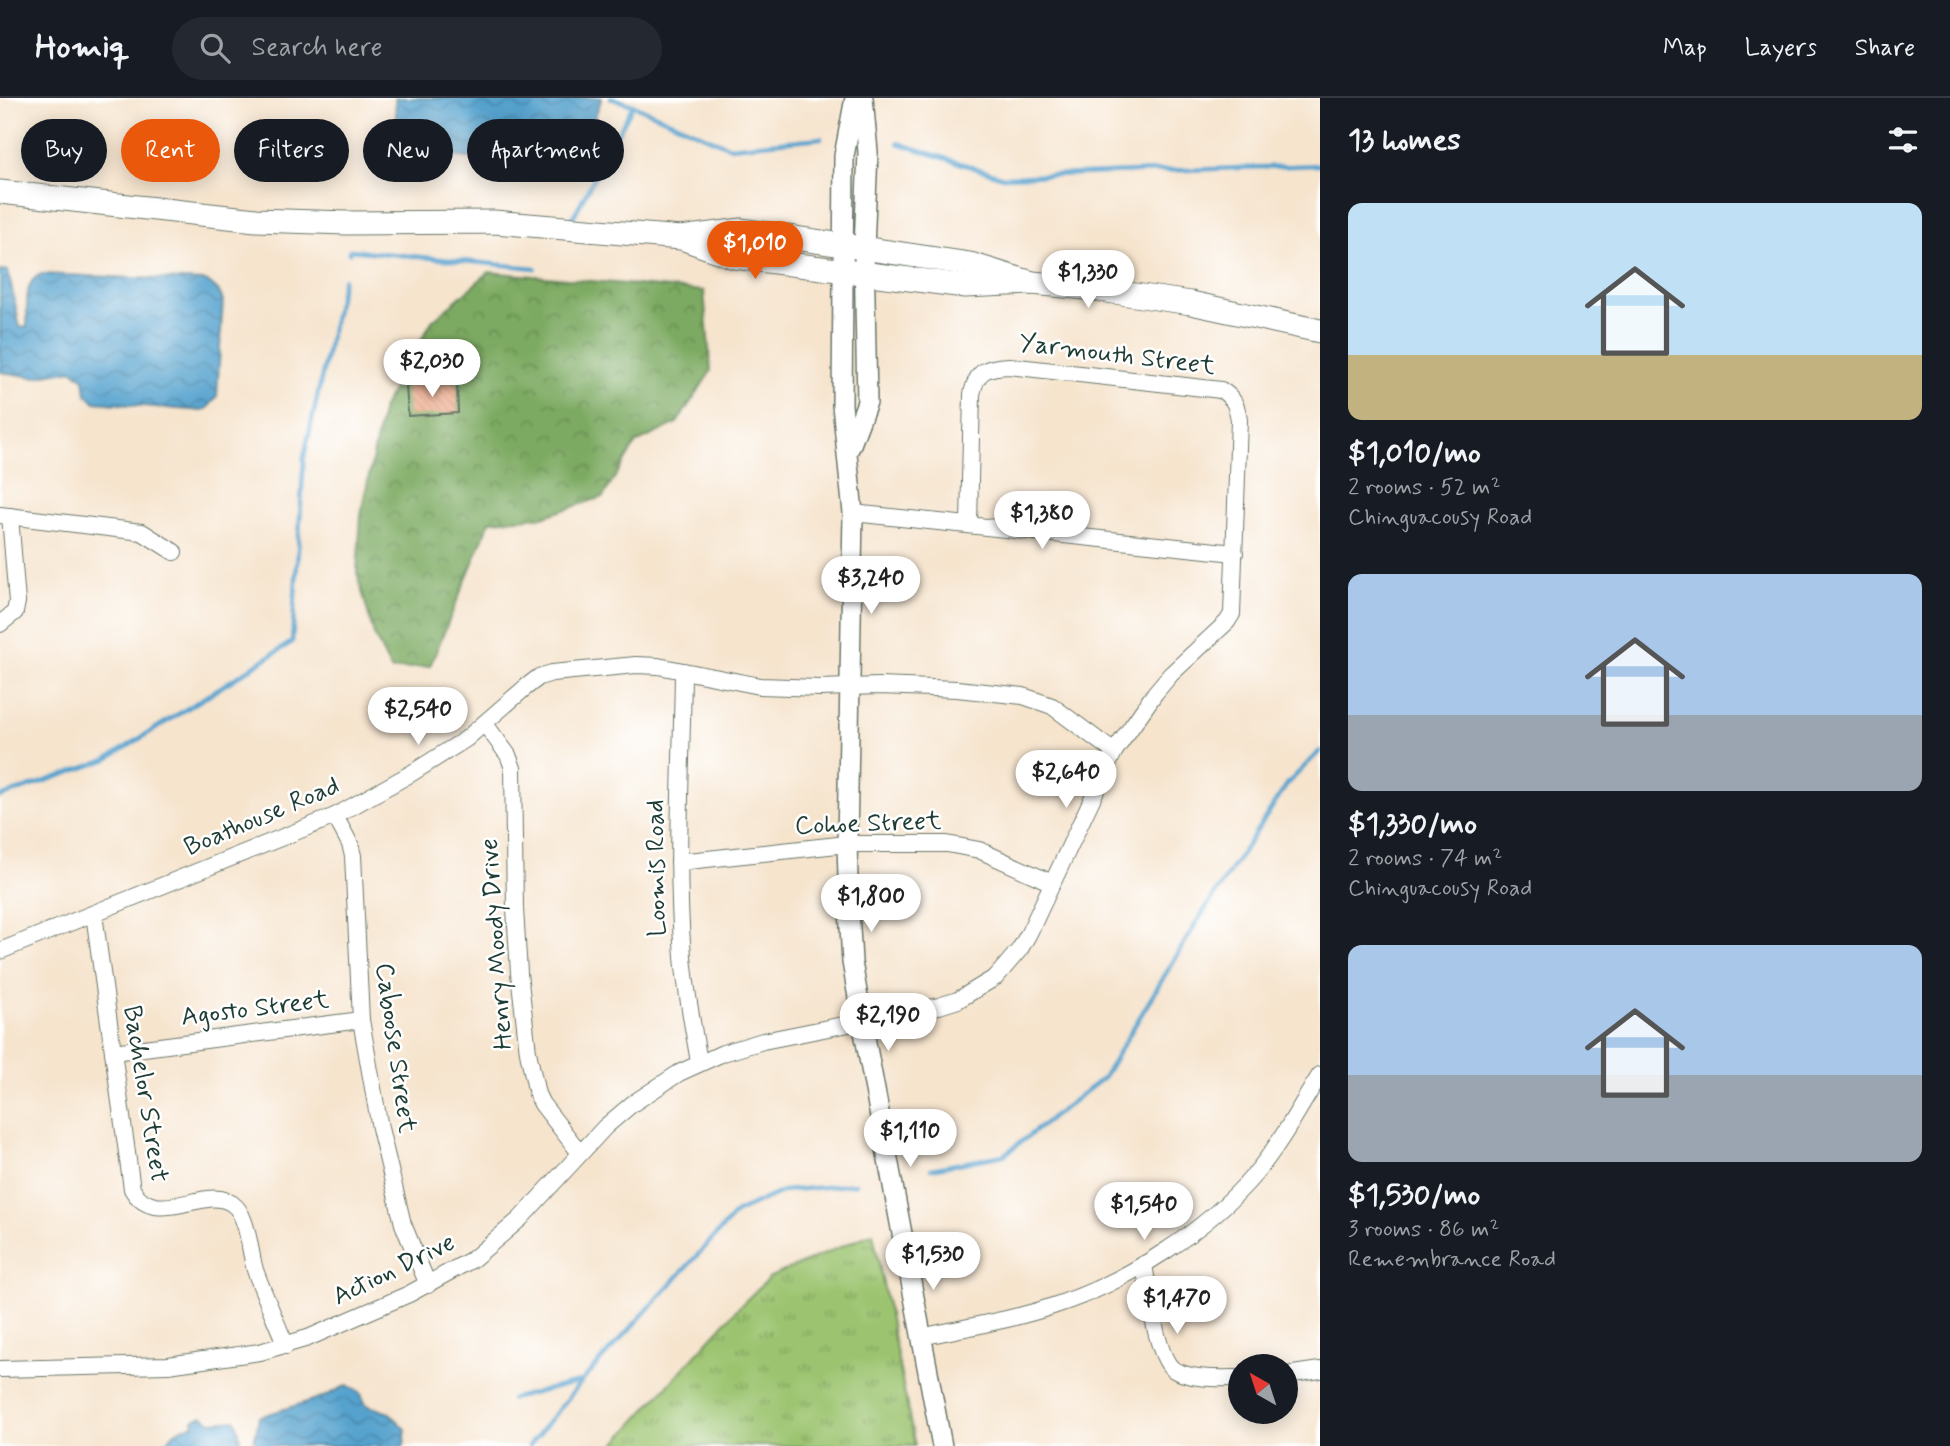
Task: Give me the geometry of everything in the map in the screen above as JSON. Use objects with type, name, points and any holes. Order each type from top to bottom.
[{"type":"main road","points":[[0,192],[256,220],[346,223],[494,222],[681,238],[742,230],[970,264],[1032,283]]},
{"type":"main road","points":[[681,238],[734,257],[965,286],[1032,283],[1086,288],[1191,303],[1320,331]]},
{"type":"street","points":[[848,452],[867,402],[865,273],[853,246],[844,156],[855,98]]},
{"type":"street","points":[[863,98],[868,152],[853,246],[842,270],[842,405],[853,513],[848,844],[852,962],[942,1446]]},
{"type":"street","name":"Yarmouth Street","points":[[862,1021],[958,1000],[996,977],[1020,949],[1114,752],[1163,683],[1227,622],[1232,614],[1238,420],[1235,402],[1221,390],[1022,368],[993,367],[982,372],[975,381],[972,394],[969,524]]},
{"type":"street","points":[[853,513],[1235,553]]},
{"type":"street","points":[[0,624],[15,612],[17,602],[5,515],[142,532],[174,552]]},
{"type":"street","name":"Boathouse Road","points":[[0,951],[335,816],[412,773],[485,724],[539,677],[551,673],[636,665],[760,686],[957,689],[1023,696],[1052,706],[1114,752]]},
{"type":"street","name":"Loomis Road","points":[[682,671],[679,862],[683,957],[699,1062]]},
{"type":"street","name":"Henry Moody Drive","points":[[485,724],[508,755],[513,768],[517,947],[524,1024],[533,1080],[542,1104],[580,1153]]},
{"type":"street","name":"Caboose Street","points":[[335,816],[353,856],[361,1020],[388,1166],[403,1224],[428,1285]]},
{"type":"street","name":"Cohoe Street","points":[[679,862],[848,844],[963,846],[979,850],[1052,883]]},
{"type":"street","name":"Bachelor Street","points":[[94,914],[132,1189],[137,1198],[146,1205],[157,1207],[216,1199],[228,1201],[237,1208],[255,1269],[286,1346]]},
{"type":"street","name":"Agosto Street","points":[[113,1052],[361,1020]]},
{"type":"street","name":"Action Drive","points":[[0,1369],[168,1365],[260,1352],[308,1338],[428,1285],[473,1259],[520,1219],[605,1127],[656,1087],[699,1062],[762,1041],[862,1021]]},
{"type":"street","points":[[921,1338],[1057,1305],[1144,1264],[1183,1240],[1218,1211],[1254,1175],[1283,1137],[1320,1076]]},
{"type":"street","points":[[1144,1264],[1161,1348],[1167,1364],[1174,1371],[1201,1377],[1228,1378]]},
{"type":"street","points":[[1298,1373],[1320,1370]]},
{"type":"green space","points":[[489,272],[704,291],[711,371],[677,423],[636,443],[603,497],[542,517],[490,521],[430,666],[391,670],[374,635],[357,573],[361,515],[383,407],[432,321]]},
{"type":"green space","points":[[873,1233],[915,1446],[613,1446],[737,1309],[770,1277]]},
{"type":"water","points":[[395,98],[602,98],[594,119],[467,119],[467,158],[453,157],[453,119],[396,119]]},
{"type":"water","points":[[0,270],[8,271],[20,327],[27,327],[27,296],[31,282],[42,274],[206,281],[218,290],[223,300],[217,396],[208,408],[202,411],[95,402],[86,394],[84,379],[73,370],[34,377],[0,372]]},
{"type":"water","points":[[347,1385],[360,1392],[366,1405],[390,1413],[406,1430],[404,1446],[253,1446],[259,1417],[326,1396]]},
{"type":"water","points":[[203,1416],[211,1422],[236,1420],[240,1437],[238,1446],[166,1446],[176,1431],[194,1425],[193,1420]]},
{"type":"building","points":[[457,382],[458,413],[408,416],[406,385]]},
{"type":"waterway","points":[[611,98],[730,147],[821,138]]},
{"type":"waterway","points":[[571,221],[633,105]]},
{"type":"waterway","points":[[898,143],[1003,177],[1320,165]]},
{"type":"waterway","points":[[349,253],[350,250],[535,268]]},
{"type":"waterway","points":[[0,797],[106,760],[292,642],[304,457],[343,279]]},
{"type":"waterway","points":[[931,1169],[1004,1155],[1103,1078],[1200,917],[1288,783],[1320,751]]},
{"type":"waterway","points":[[529,1446],[582,1381],[737,1212],[783,1191],[856,1184]]},
{"type":"waterway","points":[[511,1399],[582,1381]]}]
